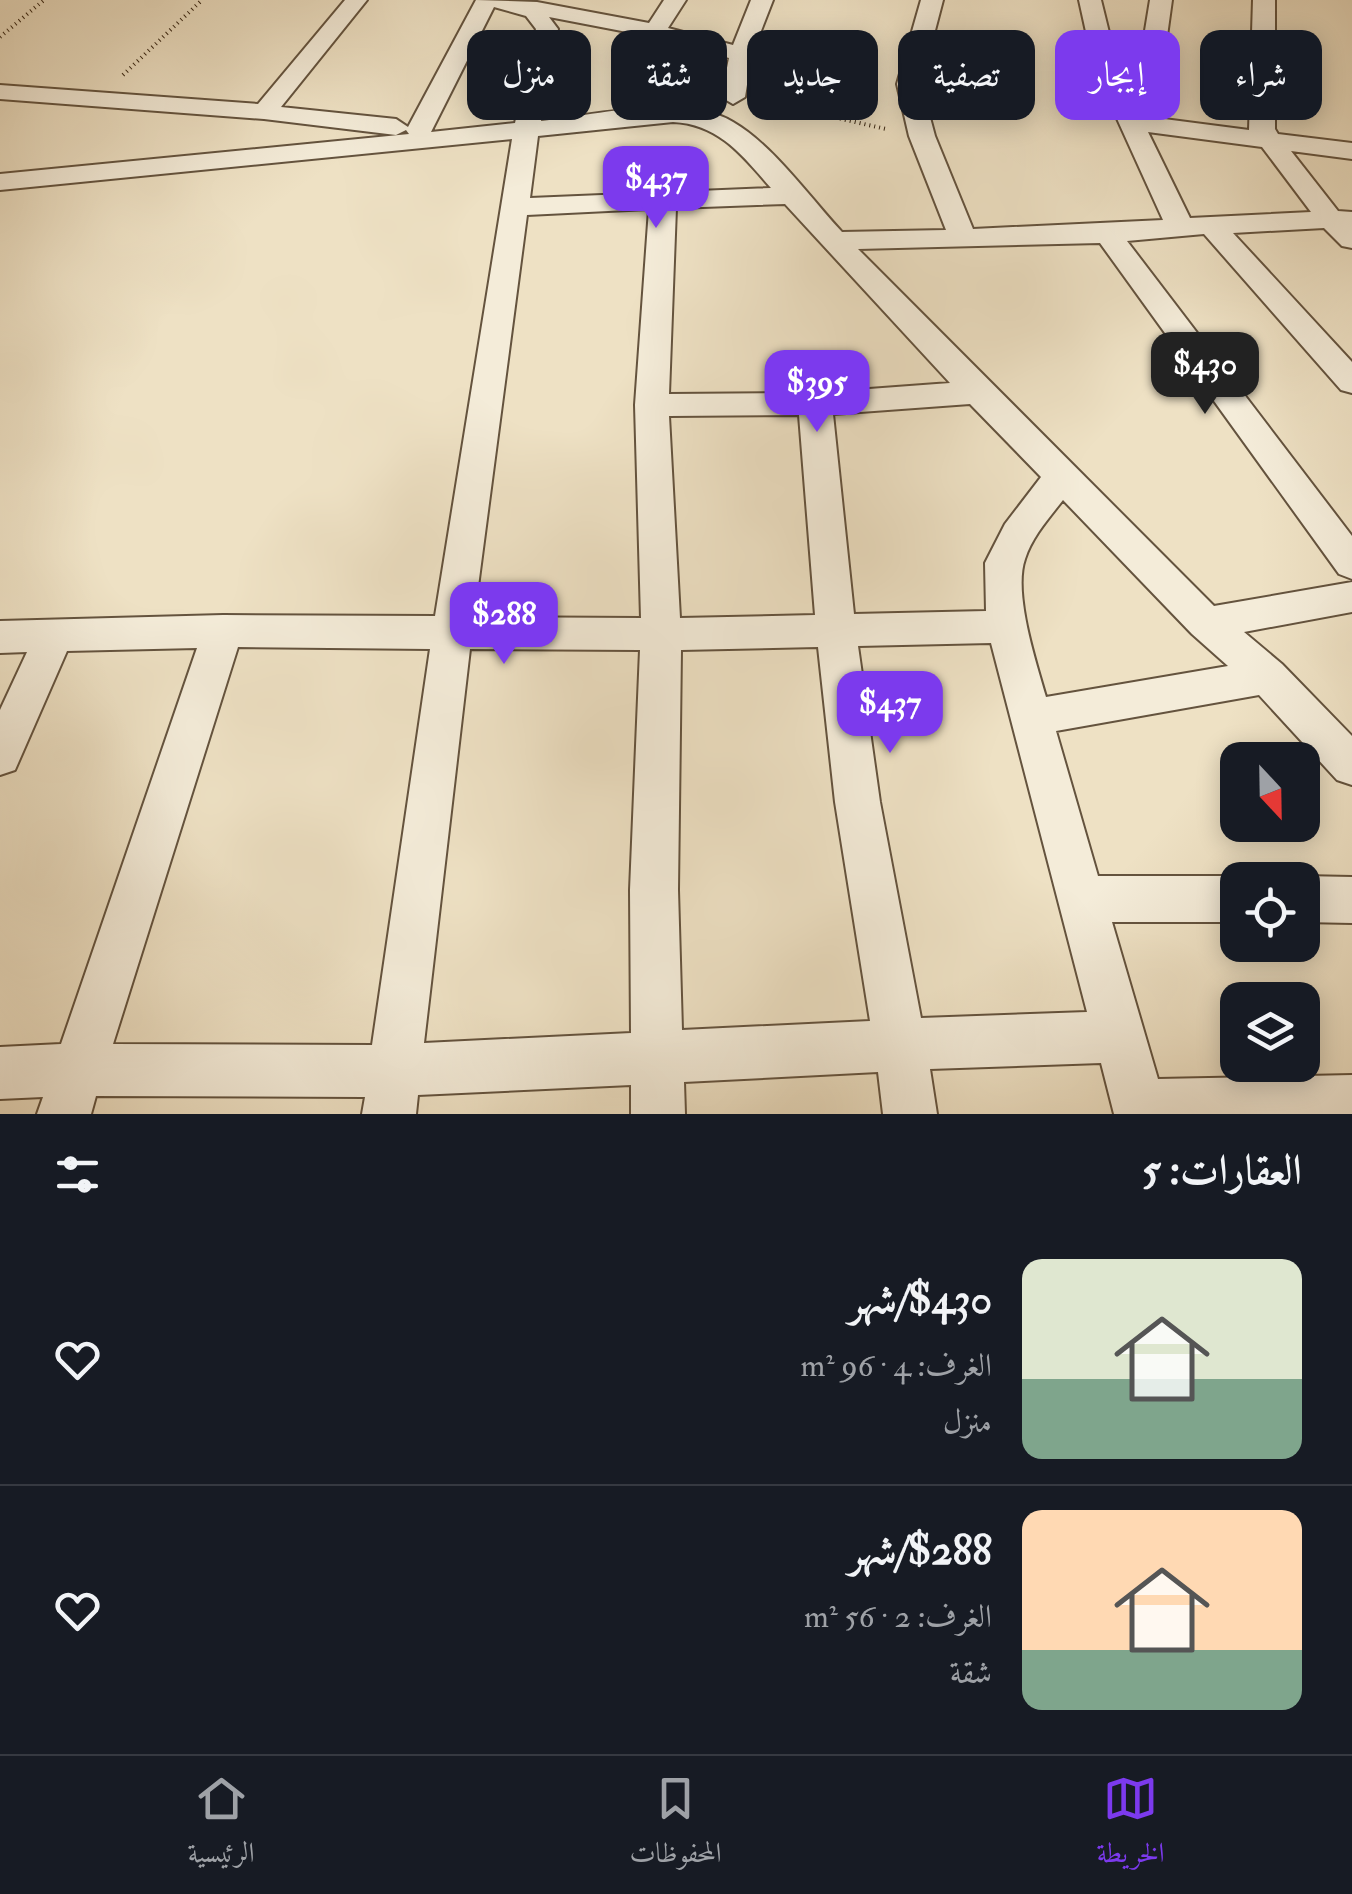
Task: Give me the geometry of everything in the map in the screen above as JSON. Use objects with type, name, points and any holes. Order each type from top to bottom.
[{"type":"street","points":[[264,112],[356,0]]},
{"type":"street","points":[[420,130],[491,0],[650,30]]},
{"type":"street","points":[[656,30],[675,0]]},
{"type":"street","points":[[733,97],[741,54],[762,0]]},
{"type":"street","points":[[932,0],[909,84],[922,136],[963,238]]},
{"type":"street","points":[[1090,0],[1098,30]]},
{"type":"street","points":[[1156,30],[1161,0]]},
{"type":"street","points":[[1264,0],[1262,130],[1341,220],[1352,240]]},
{"type":"street","points":[[392,1092],[452,632],[526,131],[547,28],[538,7]]},
{"type":"street","points":[[727,50],[741,54]]},
{"type":"street","points":[[0,92],[264,112],[472,136]]},
{"type":"street","points":[[0,182],[673,116],[712,120],[726,126],[838,241],[880,292],[1206,622],[1268,676],[1352,766]]},
{"type":"street","points":[[1131,122],[1352,151]]},
{"type":"street","points":[[1131,122],[1180,227]]},
{"type":"street","points":[[515,207],[795,195]]},
{"type":"street","points":[[658,1114],[654,890],[661,634],[652,406],[663,202]]},
{"type":"street","points":[[838,241],[1108,234],[1341,220]]},
{"type":"street","points":[[1211,225],[1352,382]]},
{"type":"street","points":[[1108,234],[1352,564]]},
{"type":"street","points":[[652,406],[815,404],[978,392]]},
{"type":"street","points":[[815,404],[836,628],[866,858],[902,1042],[910,1114]]},
{"type":"street","points":[[1061,476],[1018,534],[1004,563],[1006,628],[1139,1110],[1352,1102]]},
{"type":"street","points":[[1206,622],[1352,598]]},
{"type":"street","points":[[0,636],[223,631],[661,634],[1006,628]]},
{"type":"street","points":[[71,1091],[223,631]]},
{"type":"street","points":[[0,756],[55,634]]},
{"type":"street","points":[[1033,716],[1268,676]]},
{"type":"street","points":[[1081,899],[1220,899]]},
{"type":"street","points":[[1320,900],[1352,900]]},
{"type":"street","points":[[0,1074],[71,1091],[392,1092],[659,1055],[902,1042],[1117,1037]]},
{"type":"path","points":[[0,37],[44,0]]},
{"type":"path","points":[[96,100],[202,0]]},
{"type":"path","points":[[733,97],[922,136]]}]
